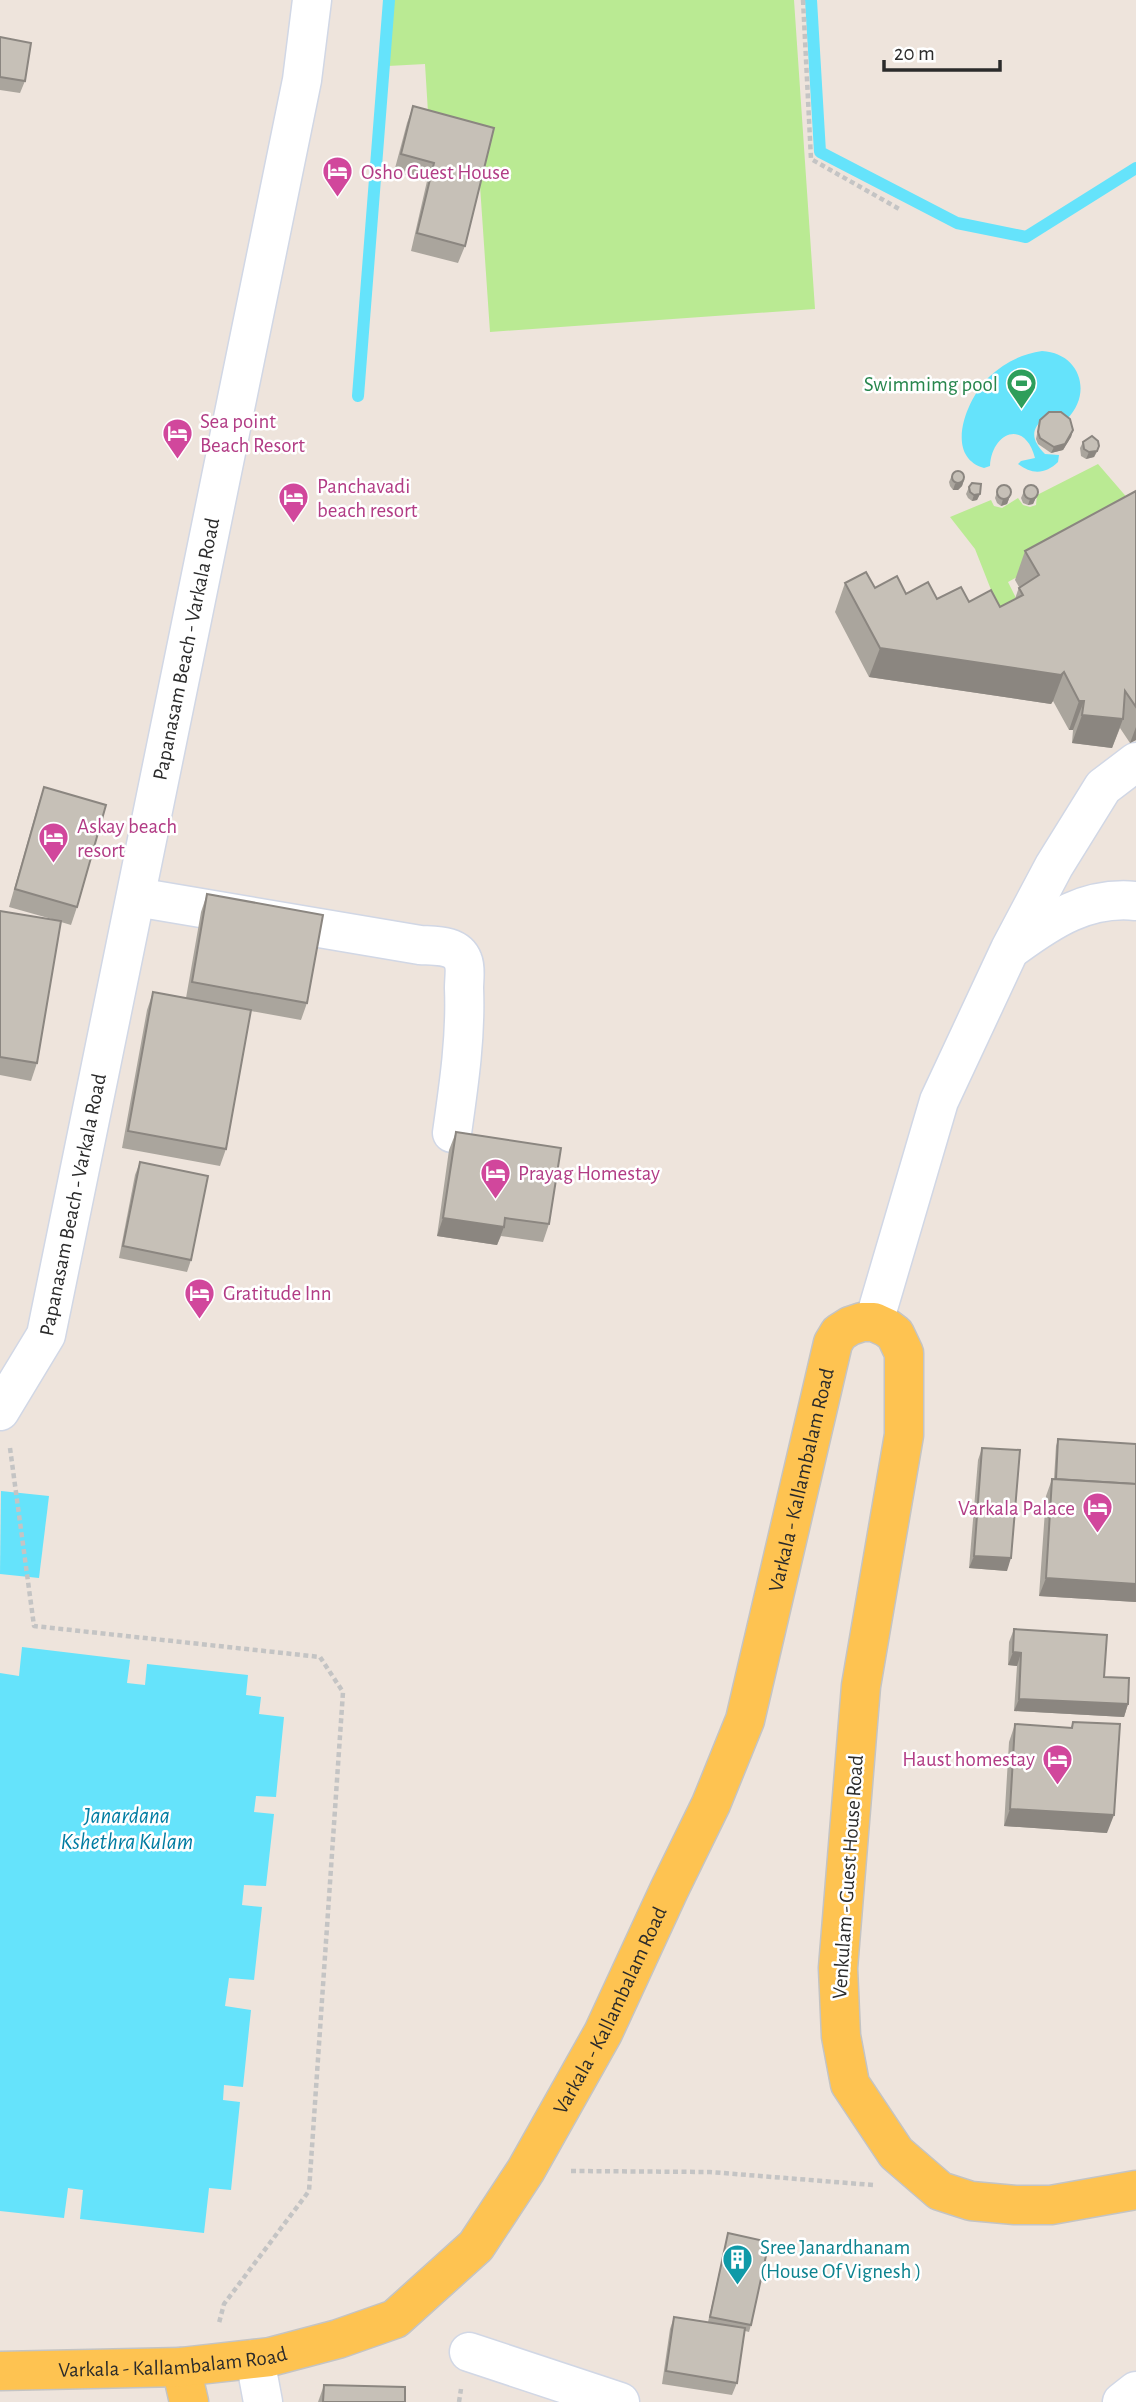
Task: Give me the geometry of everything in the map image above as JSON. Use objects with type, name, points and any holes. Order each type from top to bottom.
[{"type":"main road","name":"Varkala - Kallambalam Road","points":[[0,2371],[194,2378],[338,2339],[395,2319],[475,2246],[526,2170],[603,2033],[711,1804],[745,1720],[833,1342],[850,1326],[862,1322],[884,1328]]},
{"type":"main road","name":"Venkulam - Guest House Road","points":[[884,1328],[904,1353],[904,1435],[861,1686],[838,1968],[841,2036],[850,2084],[896,2153],[940,2191],[971,2201],[1051,2205],[1136,2190]]},
{"type":"street","name":"Papanasam Beach - Varkala Road","points":[[2,1408],[46,1335],[302,80],[312,0]]},
{"type":"street","points":[[884,1328],[939,1101],[1010,949],[1055,866],[1103,787],[1136,762]]},
{"type":"street","points":[[136,897],[420,945],[442,946],[458,954],[464,961],[465,1007],[461,1067],[452,1133]]},
{"type":"street","points":[[1010,949],[1045,925],[1085,905],[1136,901]]},
{"type":"street","points":[[469,2352],[620,2402]]},
{"type":"street","points":[[255,2360],[263,2402]]},
{"type":"street","points":[[1122,2402],[1136,2391]]},
{"type":"path","points":[[803,0],[811,159],[901,209]]},
{"type":"path","points":[[2,1408],[34,1626],[320,1657],[343,1692],[309,2192],[224,2304],[194,2378]]},
{"type":"path","points":[[526,2170],[710,2172],[940,2191]]},
{"type":"green space","points":[[383,0],[794,0],[815,309],[490,332],[477,142],[430,145],[425,64],[388,66]]},
{"type":"green space","points":[[1098,464],[1136,508],[1128,517],[1008,582],[1018,602],[999,610],[975,549],[950,517],[991,500],[994,506],[1002,508],[1018,498],[1023,505],[1036,505],[1037,495]]},
{"type":"water","name":"Swimmimg pool","points":[[1042,351],[1055,353],[1066,359],[1078,376],[1081,387],[1075,409],[1067,419],[1046,417],[1035,431],[1035,440],[1041,449],[1045,454],[1059,455],[1058,462],[1039,472],[1023,468],[1018,464],[1021,461],[1035,458],[1024,438],[1017,434],[1002,438],[996,445],[990,466],[984,468],[972,462],[964,452],[962,439],[963,426],[973,398],[989,377],[1001,367],[1020,357]]},
{"type":"water","points":[[1,1491],[49,1496],[39,1578],[0,1574]]},
{"type":"water","name":"Janardana Kshethra Kulam","points":[[22,1647],[130,1660],[127,1683],[145,1685],[147,1664],[248,1675],[246,1695],[261,1697],[259,1714],[284,1717],[276,1797],[256,1796],[254,1812],[274,1814],[266,1886],[244,1885],[242,1905],[262,1907],[254,1980],[229,1978],[225,2006],[251,2010],[243,2087],[224,2085],[223,2100],[240,2102],[231,2190],[209,2188],[204,2233],[80,2219],[83,2190],[68,2188],[64,2218],[0,2211],[0,1673],[19,1676]]},
{"type":"building","points":[[0,37],[31,43],[25,81],[0,77]]},
{"type":"building","points":[[413,106],[494,128],[465,246],[417,233],[434,163],[401,154]]},
{"type":"building","points":[[1049,412],[1061,412],[1070,419],[1073,430],[1065,444],[1054,447],[1040,438],[1040,420]]},
{"type":"building","points":[[1092,436],[1099,446],[1097,451],[1089,452],[1084,449],[1083,442]]},
{"type":"building","points":[[958,471],[964,477],[958,483],[952,477]]},
{"type":"building","points":[[972,483],[981,484],[980,494],[974,495],[970,492]]},
{"type":"building","points":[[1004,485],[1009,487],[1009,497],[1004,499],[999,497],[997,492],[999,487]]},
{"type":"building","points":[[1031,485],[1036,487],[1036,497],[1031,499],[1026,497],[1024,492],[1026,487]]},
{"type":"building","points":[[1136,491],[1136,707],[1125,691],[1123,719],[1082,715],[1084,701],[1079,701],[1064,672],[1061,675],[880,648],[845,583],[866,572],[875,588],[897,576],[906,594],[928,582],[937,599],[961,587],[969,602],[991,590],[1000,607],[1023,595],[1019,588],[1039,575],[1025,551]]},
{"type":"building","name":"Askay beach resort","points":[[44,787],[106,805],[77,907],[15,889]]},
{"type":"building","points":[[207,894],[323,915],[307,1003],[192,982]]},
{"type":"building","points":[[0,911],[61,921],[37,1063],[0,1057]]},
{"type":"building","points":[[153,992],[251,1010],[226,1149],[128,1131]]},
{"type":"building","name":"Prayag Homestay","points":[[456,1132],[561,1148],[549,1224],[505,1218],[504,1227],[443,1218]]},
{"type":"building","points":[[140,1162],[208,1176],[191,1260],[123,1246]]},
{"type":"building","points":[[1058,1439],[1136,1444],[1136,1484],[1056,1479]]},
{"type":"building","points":[[982,1448],[1020,1450],[1011,1558],[974,1556]]},
{"type":"building","points":[[1052,1479],[1136,1484],[1136,1584],[1046,1578]]},
{"type":"building","points":[[1014,1629],[1107,1635],[1104,1677],[1129,1678],[1128,1704],[1019,1699],[1021,1653],[1013,1652]]},
{"type":"building","name":"Haust homestay","points":[[1073,1722],[1120,1724],[1114,1815],[1010,1809],[1015,1724],[1072,1728]]},
{"type":"building","name":"Sree Janardhanam (House Of Vignesh )","points":[[728,2233],[769,2242],[751,2325],[710,2317]]},
{"type":"building","points":[[674,2317],[745,2328],[737,2383],[666,2371]]},
{"type":"building","points":[[324,2385],[405,2387],[405,2402],[323,2402]]},
{"type":"waterway","points":[[358,396],[389,0]]},
{"type":"waterway","points":[[811,0],[820,152],[957,223],[1026,237],[1136,168]]},
{"type":"place","name":"Osho Guest House","points":[[338,199]]},
{"type":"place","name":"Swimmimg pool","points":[[1021,411]]},
{"type":"place","name":"Sea point Beach Resort","points":[[177,460]]},
{"type":"place","name":"Panchavadi beach resort","points":[[294,525]]},
{"type":"place","name":"Askay beach resort","points":[[54,865]]},
{"type":"place","name":"Prayag Homestay","points":[[495,1200]]},
{"type":"place","name":"Gratitude Inn","points":[[200,1320]]},
{"type":"place","name":"Varkala Palace","points":[[1098,1535]]},
{"type":"place","name":"Haust homestay","points":[[1058,1786]]},
{"type":"place","name":"Sree Janardhanam (House Of Vignesh )","points":[[737,2286]]}]
